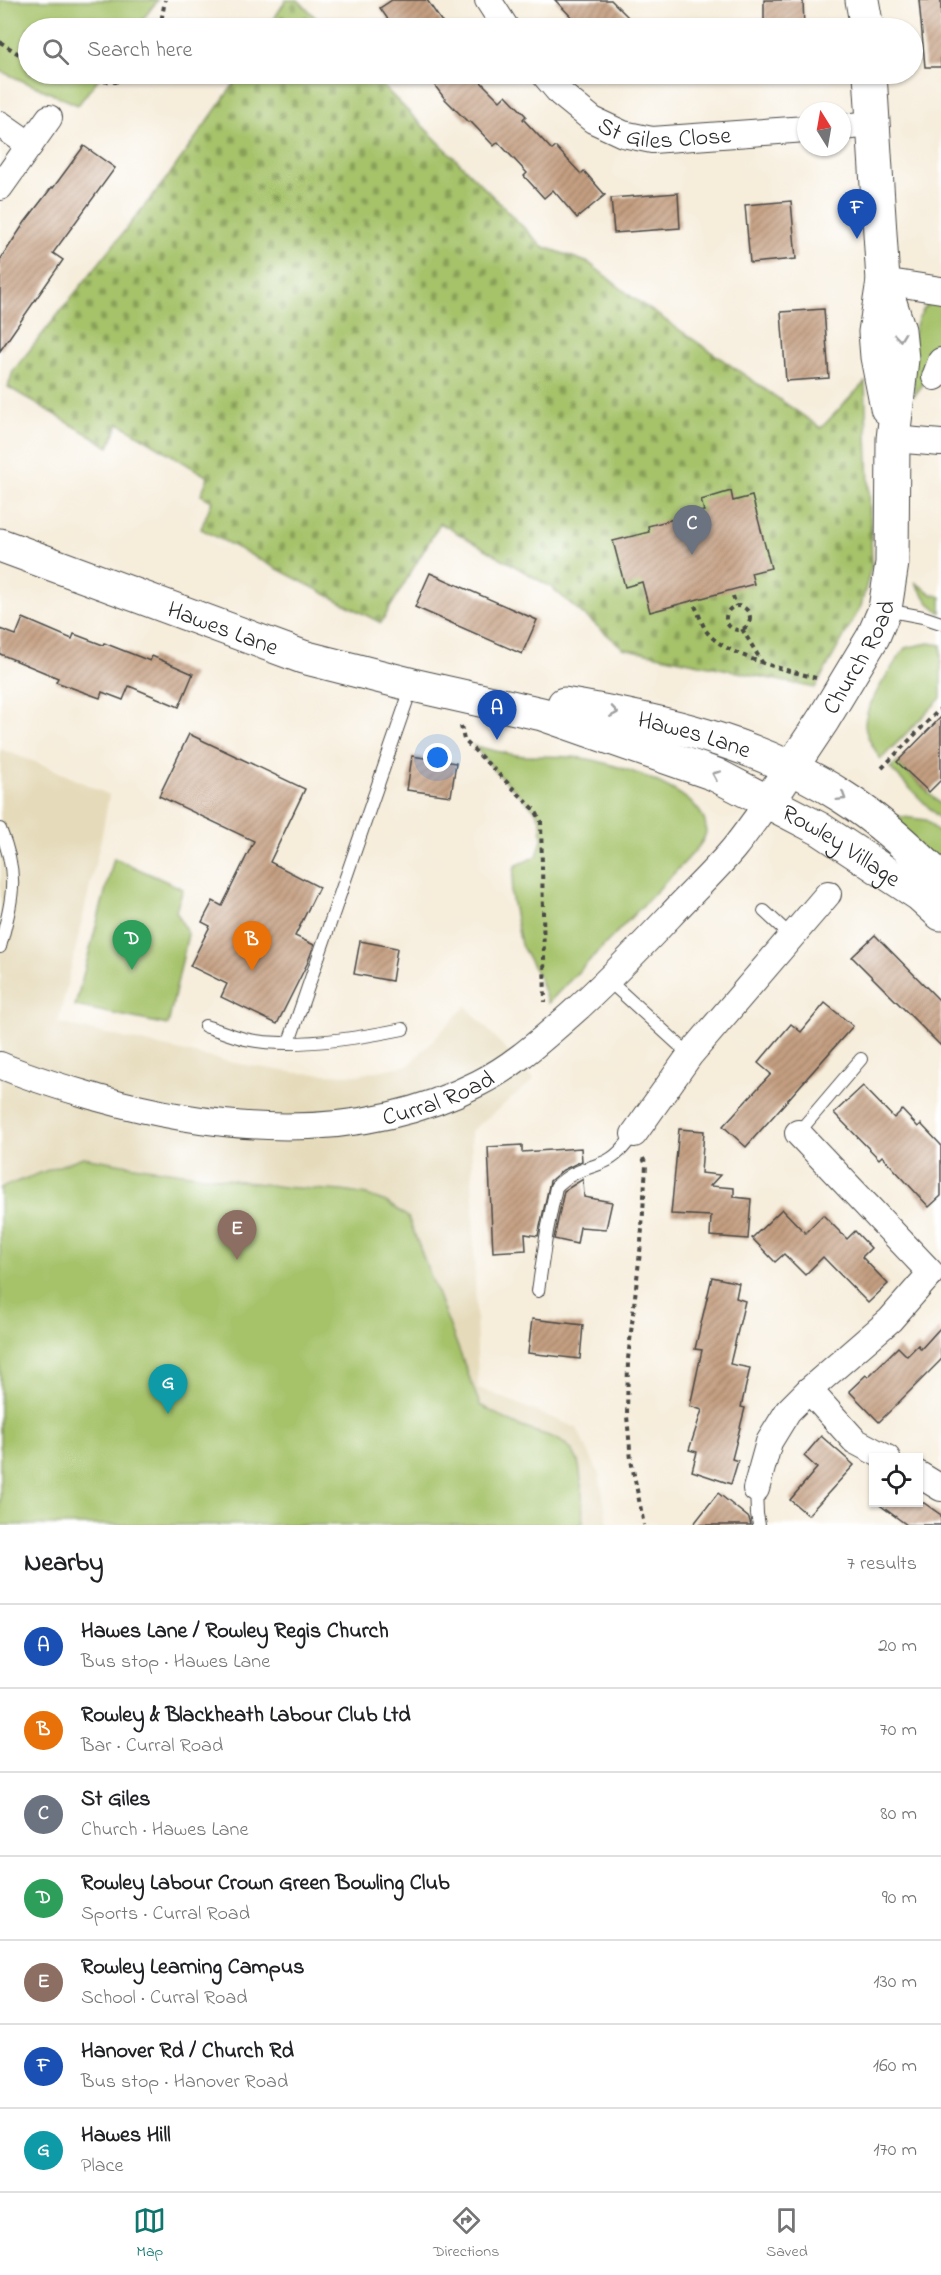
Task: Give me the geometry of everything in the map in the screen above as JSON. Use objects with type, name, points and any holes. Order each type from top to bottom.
[{"type":"main road","name":"Church Road","points":[[769,801],[873,637],[885,609],[892,564],[893,439],[902,359],[899,330],[883,281],[858,126],[868,84]]},
{"type":"main road","name":"Hawes Lane","points":[[0,545],[303,657],[542,714],[714,774],[769,801]]},
{"type":"main road","name":"Hawes Lane","points":[[452,693],[528,699],[622,714],[700,734],[748,750],[791,768]]},
{"type":"main road","name":"Rowley Village","points":[[791,768],[843,796],[886,830],[941,879]]},
{"type":"main road","name":"Rowley Village","points":[[769,801],[853,850],[920,895],[941,914]]},
{"type":"street","points":[[488,0],[500,18]]},
{"type":"street","name":"St Giles Close","points":[[552,84],[561,94],[593,120],[623,134],[652,140],[797,130]]},
{"type":"street","points":[[0,187],[49,118]]},
{"type":"street","points":[[0,124],[30,145]]},
{"type":"street","points":[[883,281],[941,290]]},
{"type":"street","points":[[893,439],[941,443]]},
{"type":"street","name":"Curral Road","points":[[0,1065],[34,1080],[132,1107],[193,1119],[281,1128],[323,1126],[382,1118],[420,1107],[478,1084],[523,1056],[609,981],[732,850],[769,801]]},
{"type":"street","points":[[634,1134],[690,1055],[828,894]]},
{"type":"street","points":[[756,1489],[769,1442],[788,1411],[936,1277],[798,1133]]},
{"type":"street","points":[[809,1390],[855,1441],[878,1453]]},
{"type":"street","points":[[923,1477],[941,1488]]},
{"type":"lane","points":[[885,609],[941,623]]},
{"type":"lane","points":[[289,1042],[413,685]]},
{"type":"lane","points":[[0,829],[10,853],[13,878],[12,899],[0,947]]},
{"type":"lane","points":[[764,911],[792,937]]},
{"type":"lane","points":[[609,981],[690,1055]]},
{"type":"lane","points":[[205,1026],[246,1040],[289,1042],[360,1038],[403,1029]]},
{"type":"lane","points":[[798,1133],[861,1059]]},
{"type":"lane","points":[[538,1291],[556,1187],[579,1170],[604,1163],[622,1150],[634,1134]]},
{"type":"lane","points":[[756,1489],[759,1525]]},
{"type":"path","points":[[162,18],[165,0]]},
{"type":"path","points":[[0,42],[18,54]]},
{"type":"path","points":[[733,596],[736,606]]},
{"type":"path","points":[[695,606],[708,632],[724,646],[762,663],[822,680]]},
{"type":"path","points":[[736,606],[744,607],[749,613],[748,625],[742,629],[731,627],[727,621],[729,610],[736,606]]},
{"type":"path","points":[[742,629],[762,663]]},
{"type":"path","points":[[452,693],[464,740],[535,810],[541,821],[543,976],[545,1003],[550,1008]]},
{"type":"path","points":[[882,768],[941,708]]},
{"type":"path","points":[[634,1134],[646,1165],[641,1243],[628,1359],[627,1416],[631,1460],[644,1525]]},
{"type":"shaded area","points":[[0,749],[48,767],[109,795],[58,1023],[234,1063],[296,1073],[356,1075],[409,1065],[466,1006],[534,1080],[471,1131],[478,1388],[577,1428],[599,1474],[608,1525],[0,1525]]},
{"type":"green space","points":[[0,0],[158,0],[144,18],[18,18],[18,79],[0,71]]},
{"type":"green space","points":[[286,0],[298,0],[316,18],[274,18]]},
{"type":"green space","points":[[30,84],[94,84],[78,105]]},
{"type":"green space","points":[[234,84],[381,84],[542,246],[589,263],[632,297],[821,428],[865,382],[872,564],[861,606],[815,688],[623,648],[551,587],[440,523],[381,623],[201,529],[212,501],[201,495],[208,477],[119,423],[109,447],[8,387],[13,371],[170,174]]},
{"type":"green space","points":[[929,303],[941,303],[941,332],[925,382],[914,396],[912,347],[921,312]]},
{"type":"green space","points":[[915,582],[932,594],[941,597],[941,613],[929,603]]},
{"type":"green space","points":[[929,643],[941,645],[941,698],[881,759],[865,729],[869,707],[905,648]]},
{"type":"green space","points":[[474,746],[518,755],[580,758],[619,767],[678,793],[693,805],[703,818],[706,832],[697,848],[548,1003],[538,975],[521,945],[511,894],[515,866],[537,856],[542,840],[541,821],[535,810],[497,773]]},
{"type":"green space","points":[[897,762],[941,805],[941,820],[890,768]]},
{"type":"green space","points":[[874,813],[926,820],[941,835],[941,868]]},
{"type":"green space","points":[[114,858],[183,889],[176,911],[188,934],[168,1025],[75,1006]]},
{"type":"green space","points":[[83,1157],[284,1187],[367,1195],[386,1202],[408,1217],[480,1405],[516,1425],[553,1437],[573,1451],[580,1473],[583,1525],[0,1525],[0,1188]]},
{"type":"building","points":[[392,0],[427,0],[439,18],[387,18],[380,8]]},
{"type":"building","points":[[555,0],[611,0],[629,18],[572,18]]},
{"type":"building","points":[[764,0],[803,0],[804,18],[764,18]]},
{"type":"building","points":[[919,0],[941,0],[941,67],[925,67],[923,18],[921,18]]},
{"type":"building","points":[[434,84],[483,84],[500,101],[506,95],[526,116],[523,119],[552,150],[556,147],[581,174],[584,171],[605,195],[577,218],[553,190],[544,198],[524,176],[527,173],[498,142],[494,146],[445,99]]},
{"type":"building","points":[[84,146],[115,168],[53,253],[63,260],[0,351],[0,260],[25,222]]},
{"type":"building","points":[[678,193],[680,228],[614,233],[611,198]]},
{"type":"building","points":[[791,201],[796,259],[750,263],[745,205]]},
{"type":"building","points":[[824,309],[829,378],[786,381],[781,312]]},
{"type":"building","points":[[731,491],[733,501],[752,496],[771,568],[751,573],[754,584],[650,612],[642,582],[625,587],[613,541],[649,532],[648,526],[704,511],[701,500]]},
{"type":"building","points":[[430,573],[537,620],[522,654],[415,607]]},
{"type":"building","points":[[23,618],[72,639],[74,634],[150,661],[152,656],[193,674],[179,707],[129,686],[123,700],[102,692],[100,698],[56,682],[58,678],[0,654],[0,629],[16,635]]},
{"type":"building","points":[[941,717],[941,780],[929,792],[897,762]]},
{"type":"building","points":[[189,734],[305,789],[270,862],[319,887],[295,936],[314,945],[277,1024],[221,997],[227,984],[190,966],[210,926],[202,922],[213,901],[222,906],[254,841],[159,796]]},
{"type":"building","points":[[412,756],[456,763],[451,796],[407,790]]},
{"type":"building","points":[[875,935],[941,1002],[941,1046],[852,957]]},
{"type":"building","points":[[360,941],[397,948],[392,981],[354,974]]},
{"type":"building","points":[[825,1003],[853,1026],[746,1147],[723,1126],[771,1074],[758,1063],[791,1024],[801,1032]]},
{"type":"building","points":[[863,1086],[894,1118],[902,1110],[918,1127],[921,1124],[941,1145],[941,1196],[929,1207],[882,1156],[879,1159],[834,1113]]},
{"type":"building","points":[[679,1129],[704,1131],[701,1173],[720,1175],[710,1186],[734,1188],[734,1197],[751,1199],[748,1239],[710,1236],[711,1216],[671,1214]]},
{"type":"building","points":[[522,1145],[522,1152],[581,1148],[582,1161],[563,1170],[550,1181],[538,1236],[525,1234],[526,1250],[493,1252],[488,1147]]},
{"type":"building","points":[[583,1179],[584,1197],[612,1202],[606,1229],[580,1227],[577,1244],[554,1239],[564,1191]]},
{"type":"building","points":[[782,1209],[805,1233],[823,1215],[847,1239],[855,1231],[871,1248],[862,1257],[888,1284],[868,1303],[823,1257],[805,1275],[784,1254],[775,1262],[752,1238]]},
{"type":"building","points":[[712,1277],[739,1283],[736,1298],[745,1301],[730,1364],[750,1368],[741,1407],[745,1408],[732,1459],[738,1461],[731,1484],[692,1471],[697,1452],[689,1450],[702,1410],[690,1406],[702,1350],[695,1349]]},
{"type":"building","points":[[532,1319],[583,1325],[580,1359],[528,1353]]},
{"type":"building","points":[[941,1327],[941,1360],[879,1422],[849,1391],[866,1375],[868,1377],[898,1347],[907,1356],[918,1345],[921,1349]]},
{"type":"building","points":[[821,1436],[854,1465],[808,1515],[790,1500],[817,1468],[804,1456]]},
{"type":"building","points":[[718,1493],[749,1518],[751,1525],[693,1525]]},
{"type":"building","points":[[924,1503],[941,1515],[941,1525],[907,1525],[882,1507],[923,1507]]},
{"type":"place","name":"Hanover Rd / Church Rd","points":[[857,239]]},
{"type":"place","name":"St Giles","points":[[692,555]]},
{"type":"place","name":"Hawes Lane / Rowley Regis Church","points":[[497,740]]},
{"type":"place","name":"Rowley Labour Crown Green Bowling Club","points":[[132,970]]},
{"type":"place","name":"Rowley & Blackheath Labour Club Ltd","points":[[252,971]]},
{"type":"place","name":"Rowley Learning Campus","points":[[237,1260]]},
{"type":"place","name":"Hawes Hill","points":[[168,1414]]}]
